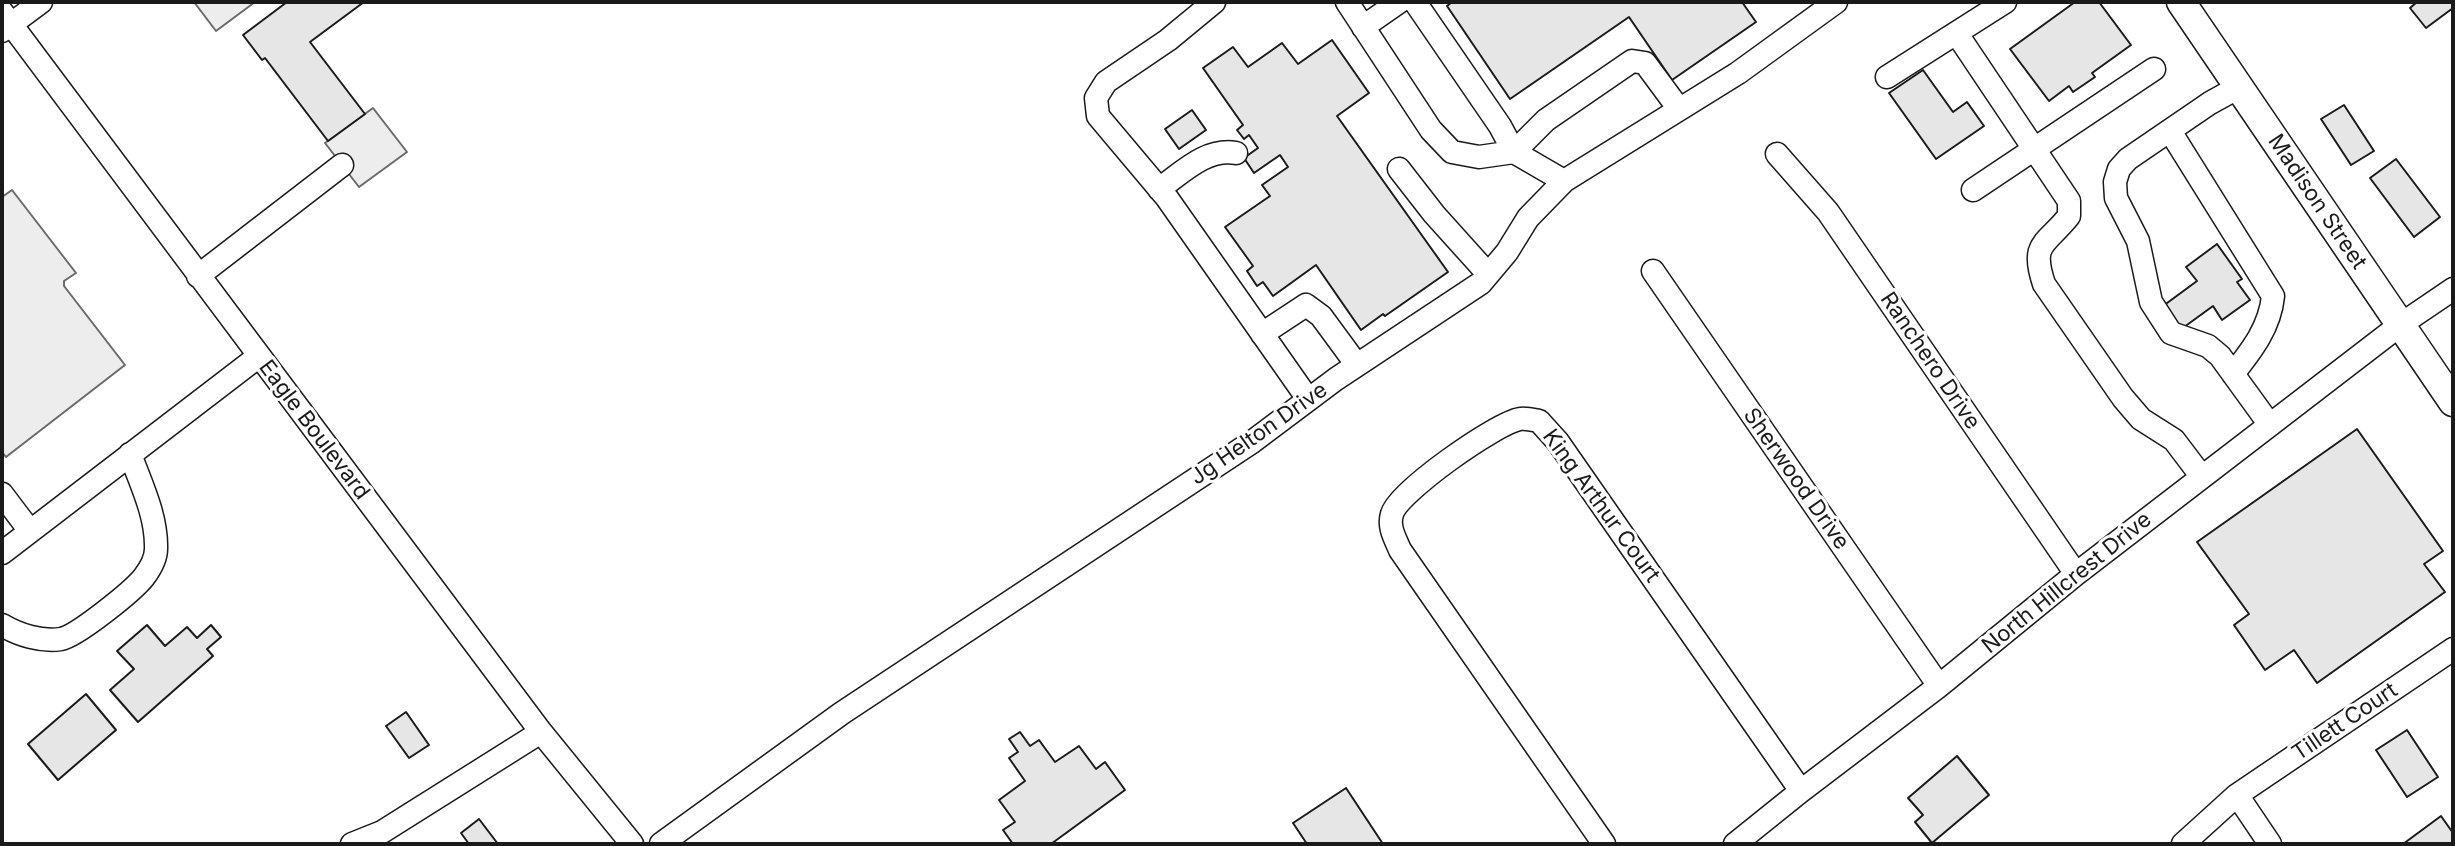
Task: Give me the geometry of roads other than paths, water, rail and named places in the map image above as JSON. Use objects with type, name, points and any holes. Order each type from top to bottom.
[{"type":"main road","name":"Madison Street","points":[[2181,2],[2453,402]]},
{"type":"street","points":[[5,23],[41,2]]},
{"type":"street","points":[[1214,2],[1168,40],[1106,82],[1096,98],[1098,116],[1159,189],[1308,399]]},
{"type":"street","points":[[1347,2],[1431,130],[1452,152],[1479,157],[1514,152],[1546,120],[1632,61],[1645,63],[1679,109]]},
{"type":"street","points":[[1363,27],[1399,2]]},
{"type":"street","points":[[1415,2],[1500,126],[1514,152],[1564,181]]},
{"type":"street","name":"Jg Helton Drive","points":[[661,844],[842,713],[1252,442],[1308,399],[1481,283],[1507,252],[1528,218],[1564,181],[1738,73],[1836,2]]},
{"type":"street","points":[[1887,77],[2005,2]]},
{"type":"street","name":"Eagle Boulevard","points":[[5,23],[541,732],[632,844]]},
{"type":"street","points":[[1957,34],[2069,201],[2069,216],[2041,244],[2039,268],[2044,284],[2123,398],[2141,419],[2174,440],[2202,477]]},
{"type":"street","points":[[1973,190],[2154,69]]},
{"type":"street","points":[[2239,87],[2128,159],[2119,169],[2115,182],[2116,198],[2138,241],[2151,302],[2171,333],[2208,346],[2270,425]]},
{"type":"street","points":[[2170,131],[2273,296],[2271,310],[2256,345],[2233,374]]},
{"type":"street","points":[[1159,189],[1205,157],[1222,151],[1236,153]]},
{"type":"street","name":"Ranchero Drive","points":[[1777,154],[1828,212],[2076,574]]},
{"type":"street","points":[[198,276],[342,165]]},
{"type":"street","points":[[1399,169],[1488,274]]},
{"type":"street","name":"Sherwood Drive","points":[[1653,271],[1939,686]]},
{"type":"street","name":"North Hillcrest Drive","points":[[1744,841],[1801,791],[1939,686],[2076,574],[2400,325],[2453,289]]},
{"type":"street","points":[[1262,334],[1306,305],[1321,316],[1357,365]]},
{"type":"street","points":[[2,553],[259,356]]},
{"type":"street","name":"King Arthur Court","points":[[1604,844],[1400,550],[1390,526],[1392,511],[1403,496],[1483,435],[1521,418],[1539,421],[1558,442],[1801,791]]},
{"type":"street","points":[[2,625],[39,639],[60,639],[75,634],[142,580],[156,550],[151,512],[130,454]]},
{"type":"street","points":[[2,494],[30,531]]},
{"type":"street","name":"Tillett Court","points":[[2183,844],[2237,795],[2453,649]]},
{"type":"street","points":[[352,844],[382,832],[541,732]]},
{"type":"street","points":[[2237,795],[2270,844]]}]
